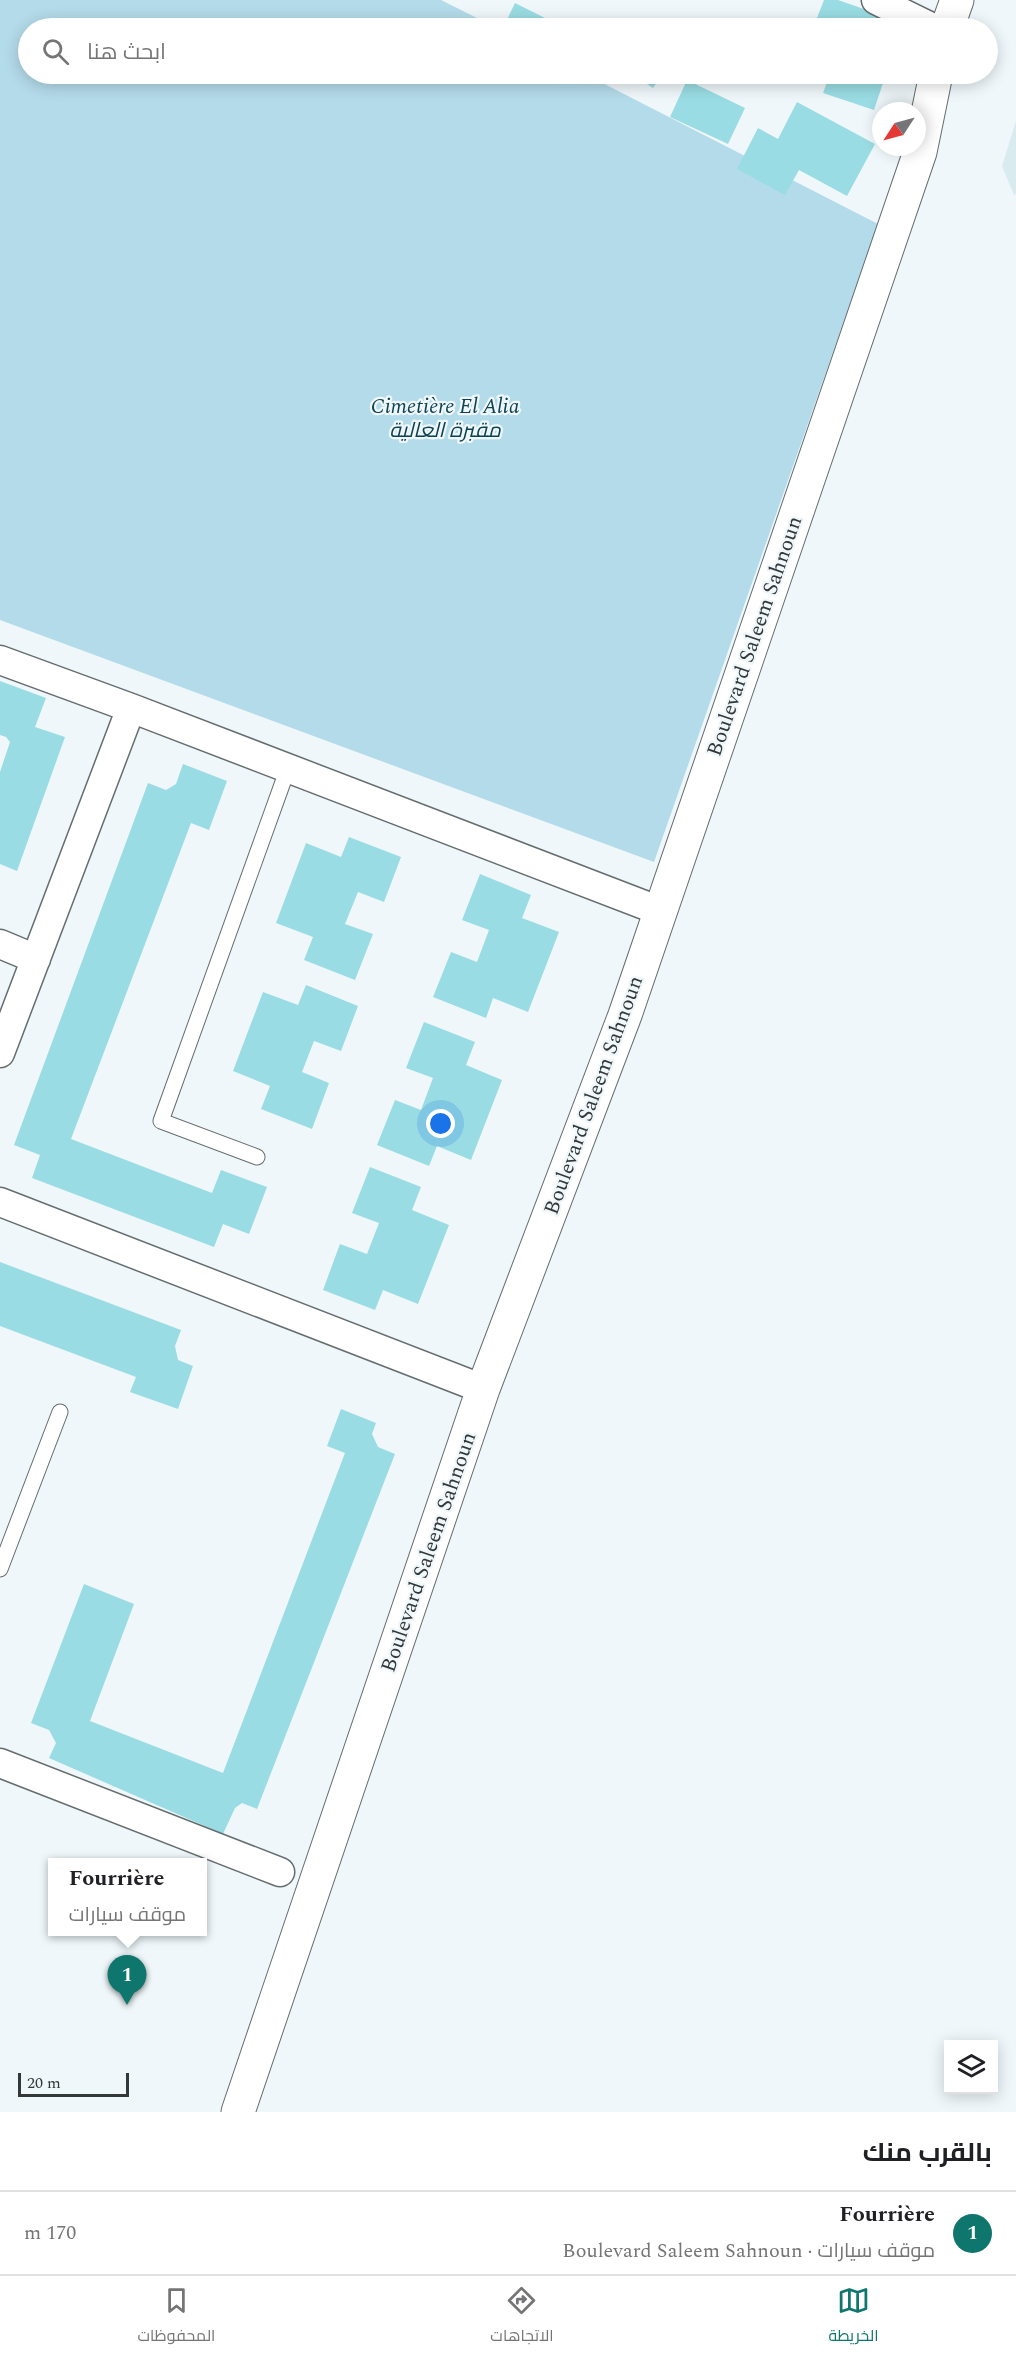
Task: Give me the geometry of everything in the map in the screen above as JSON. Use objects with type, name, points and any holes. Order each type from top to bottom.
[{"type":"street","points":[[876,0],[913,18]]},
{"type":"street","points":[[951,18],[957,0]]},
{"type":"street","name":"Boulevard Saleem Sahnoun","points":[[238,2112],[483,1389],[620,1026],[660,911],[920,152],[934,84]]},
{"type":"street","points":[[0,660],[660,911]]},
{"type":"street","points":[[0,1053],[131,708]]},
{"type":"street","points":[[0,944],[36,959]]},
{"type":"street","points":[[0,1202],[483,1389]]},
{"type":"street","points":[[0,1763],[280,1872]]},
{"type":"lane","points":[[257,1157],[161,1121],[288,768]]},
{"type":"lane","points":[[0,1569],[60,1412]]},
{"type":"shaded area","points":[[1016,121],[1016,194],[1014,195],[1002,166]]},
{"type":"green space","name":"Cimetière El Alia مقبرة العالية","points":[[0,0],[441,0],[477,18],[18,18],[18,84],[605,84],[878,224],[654,862],[0,620]]},
{"type":"building","points":[[824,0],[838,0],[890,18],[817,18]]},
{"type":"building","points":[[515,3],[545,18],[508,18]]},
{"type":"building","points":[[685,84],[695,84],[745,108],[728,144],[670,117]]},
{"type":"building","points":[[826,84],[883,84],[877,102],[872,102],[872,109],[823,93]]},
{"type":"building","points":[[797,102],[872,142],[872,150],[847,196],[799,170],[785,195],[737,169],[758,128],[778,139]]},
{"type":"building","points":[[0,681],[46,698],[35,727],[65,737],[17,871],[0,864],[0,772],[10,742],[6,737],[0,735]]},
{"type":"building","points":[[183,764],[227,781],[209,830],[191,823],[71,1139],[212,1193],[221,1170],[267,1187],[249,1234],[223,1224],[214,1247],[32,1178],[40,1155],[14,1145],[148,783],[166,790],[176,784]]},
{"type":"building","points":[[349,837],[401,857],[384,902],[358,892],[345,924],[373,934],[355,980],[304,960],[313,937],[276,923],[306,843],[341,857]]},
{"type":"building","points":[[480,874],[531,895],[522,918],[559,932],[528,1012],[493,998],[486,1018],[433,997],[451,952],[477,962],[489,930],[462,920]]},
{"type":"building","points":[[306,985],[358,1006],[341,1051],[314,1041],[302,1072],[329,1083],[312,1129],[261,1109],[270,1086],[233,1071],[263,992],[298,1005]]},
{"type":"building","points":[[424,1022],[475,1042],[466,1065],[502,1080],[471,1160],[437,1146],[429,1166],[377,1145],[395,1100],[421,1110],[433,1078],[406,1068]]},
{"type":"building","points":[[370,1167],[421,1187],[412,1210],[449,1225],[418,1304],[383,1290],[375,1310],[323,1290],[340,1244],[367,1254],[379,1223],[352,1213]]},
{"type":"building","points":[[0,1262],[181,1330],[175,1346],[178,1360],[193,1366],[178,1409],[130,1392],[136,1377],[0,1326]]},
{"type":"building","points":[[341,1409],[376,1423],[372,1434],[378,1447],[395,1454],[257,1809],[242,1803],[235,1808],[223,1834],[49,1758],[56,1743],[49,1730],[31,1723],[84,1584],[134,1604],[90,1721],[223,1773],[345,1453],[327,1446]]},
{"type":"place","name":"Fourrière","points":[[127,2005]]}]
